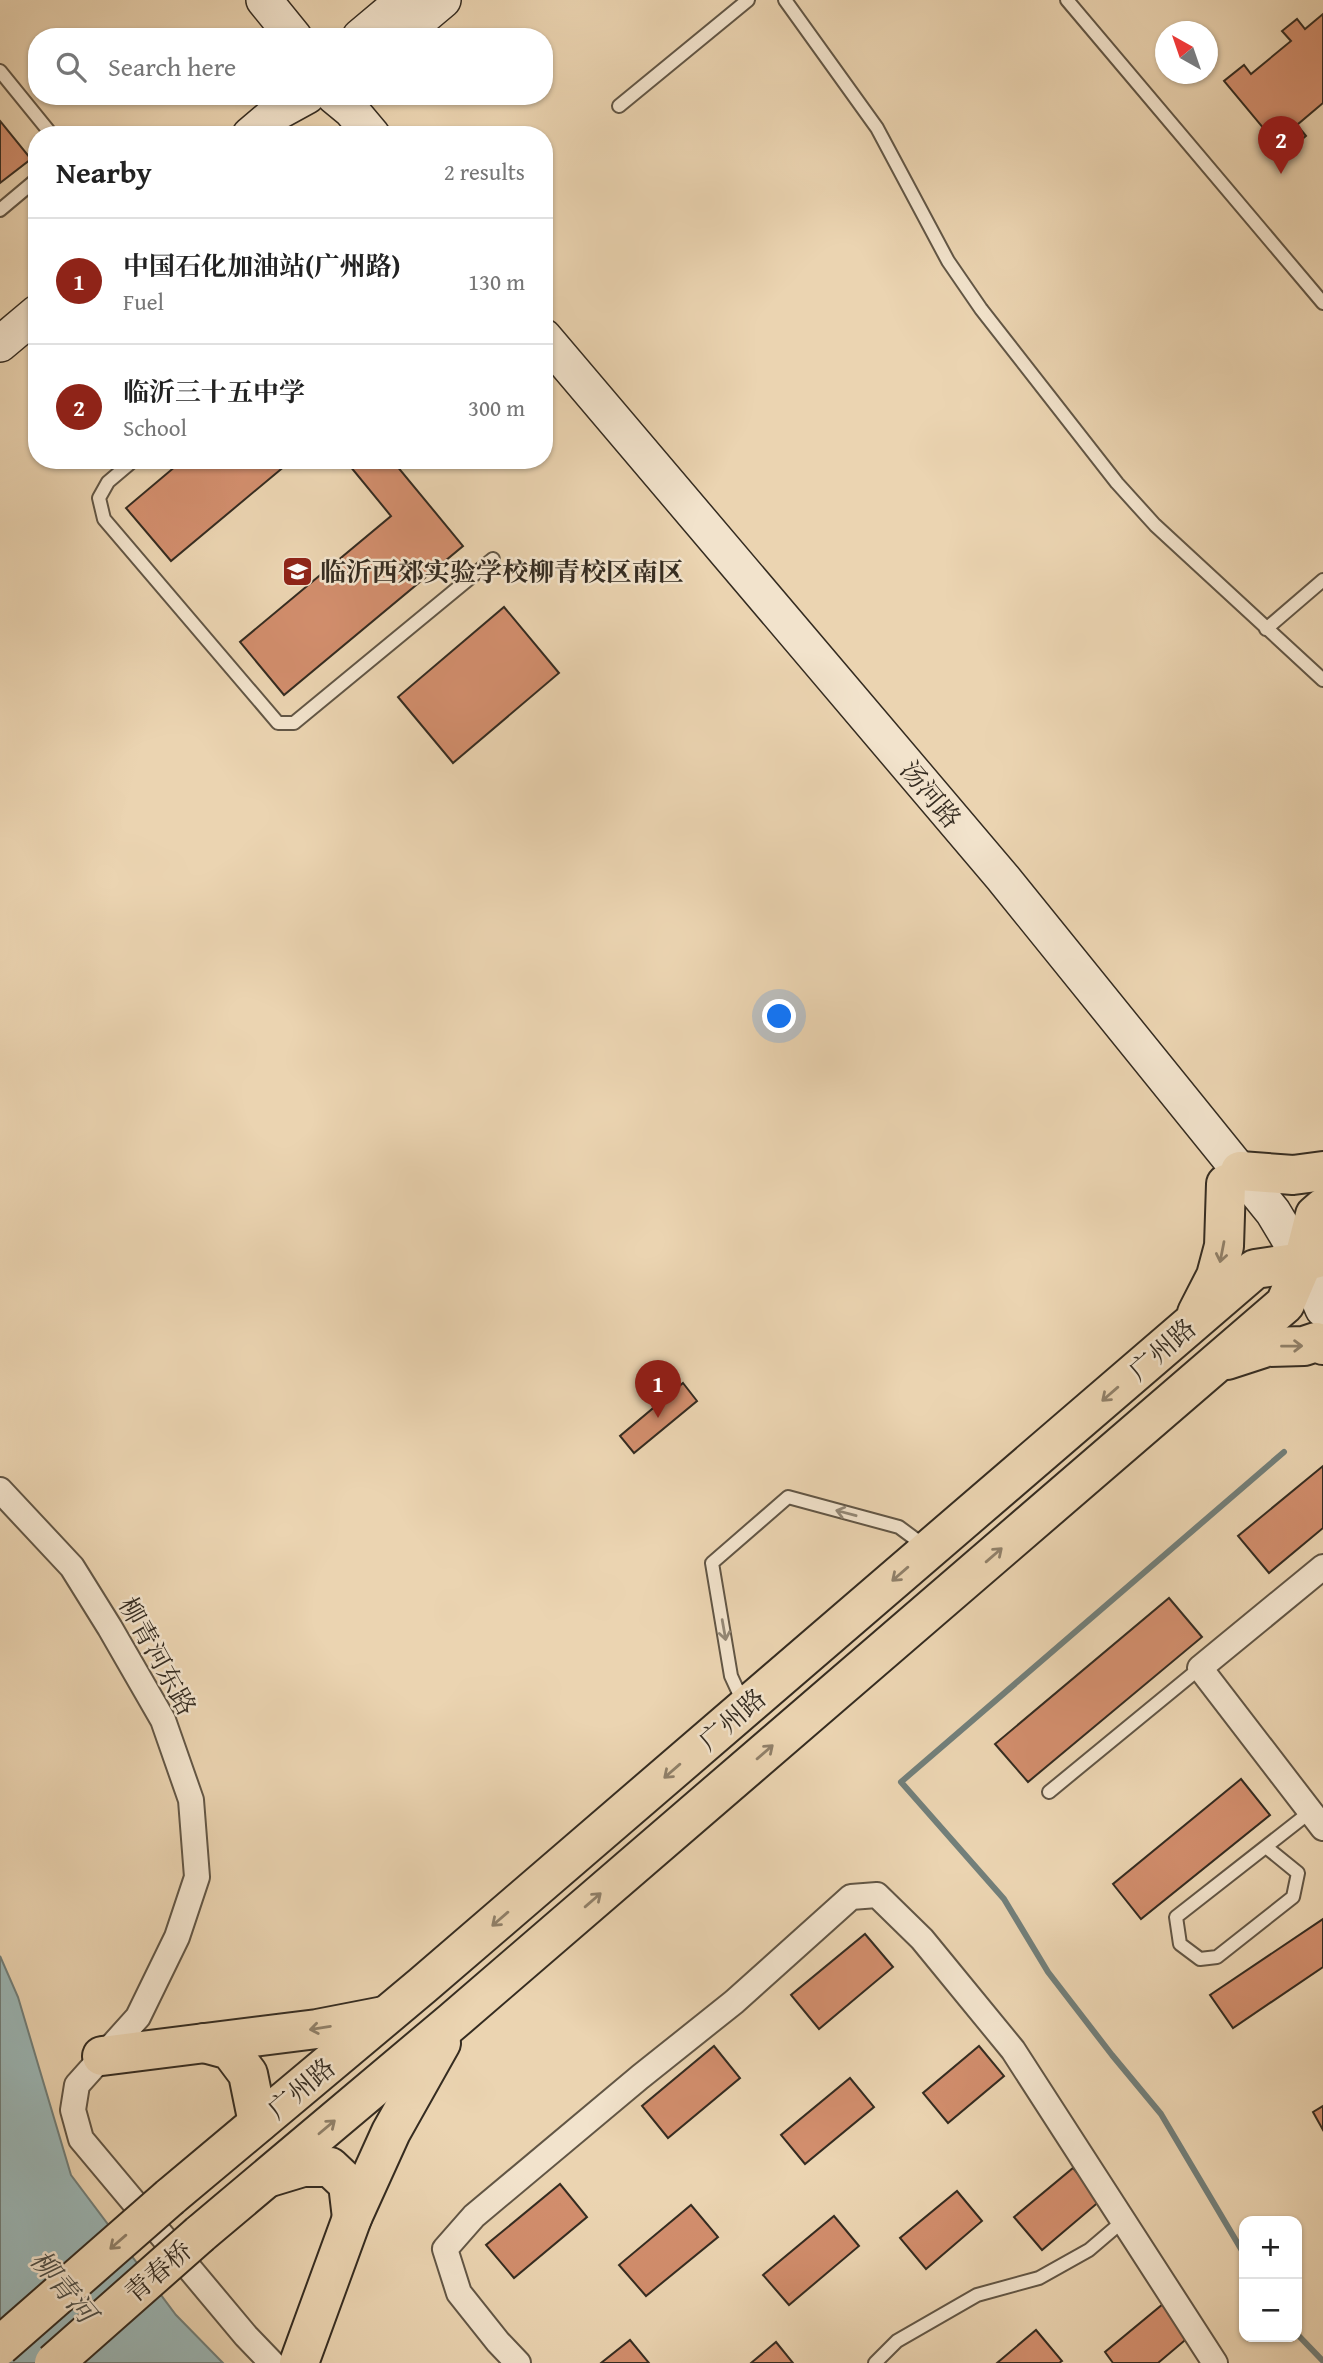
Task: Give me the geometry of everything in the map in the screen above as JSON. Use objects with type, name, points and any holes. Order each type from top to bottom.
[{"type":"main road","points":[[1191,1324],[1216,1276],[1224,1246],[1233,1177],[1323,1171]]},
{"type":"main road","name":"广州路","points":[[200,2234],[453,2021],[1284,1304],[1316,1267],[1315,1215],[1323,1208]]},
{"type":"main road","name":"广州路","points":[[170,2197],[746,1708],[1255,1269],[1316,1267]]},
{"type":"main road","points":[[1215,1364],[1266,1347],[1304,1346],[1316,1342],[1323,1345]]},
{"type":"main road","points":[[102,2056],[317,2029],[387,2015]]},
{"type":"main road","points":[[299,2363],[352,2218],[391,2132],[453,2021]]},
{"type":"main road","points":[[204,2043],[230,2050],[248,2074],[258,2123]]},
{"type":"main road","points":[[266,2179],[303,2167],[330,2167],[348,2184],[352,2218]]},
{"type":"main road","name":"青春桥","points":[[0,2347],[170,2197]]},
{"type":"main road","name":"青春桥","points":[[54,2363],[200,2234]]},
{"type":"street","points":[[238,0],[261,28]]},
{"type":"street","points":[[264,0],[287,28]]},
{"type":"street","points":[[371,28],[404,0]]},
{"type":"street","points":[[410,28],[443,0]]},
{"type":"street","points":[[261,126],[291,105]]},
{"type":"street","points":[[284,126],[306,105]]},
{"type":"street","points":[[330,105],[338,126]]},
{"type":"street","points":[[345,105],[364,126]]},
{"type":"street","points":[[0,344],[28,321]]},
{"type":"street","points":[[0,368],[28,345]]},
{"type":"street","name":"汤河路","points":[[553,348],[1003,878],[1233,1177]]},
{"type":"street","name":"汤河路","points":[[553,379],[1233,1177],[1273,1212],[1316,1267],[1323,1309]]},
{"type":"street","name":"柳青河东路","points":[[0,1490],[72,1567],[110,1628],[163,1720],[191,1800],[197,1877],[177,1937],[138,2017],[77,2085],[73,2110],[81,2139],[246,2336],[272,2363]]},
{"type":"street","points":[[1317,1820],[1200,1668],[1323,1567]]},
{"type":"street","points":[[518,2363],[459,2293],[445,2249],[474,2216],[734,2002],[851,1897],[877,1895],[930,1949],[1013,2050],[1215,2363]]},
{"type":"lane","points":[[619,106],[748,0]]},
{"type":"lane","points":[[785,0],[877,128],[948,261],[981,309],[1117,483],[1155,525],[1323,680]]},
{"type":"lane","points":[[1067,0],[1323,303]]},
{"type":"lane","points":[[0,71],[45,126]]},
{"type":"lane","points":[[0,210],[28,187]]},
{"type":"lane","points":[[123,469],[108,482],[99,499],[104,519],[278,723],[294,723],[493,559]]},
{"type":"lane","points":[[1266,629],[1323,580]]},
{"type":"lane","points":[[746,1708],[731,1676],[712,1563],[788,1497],[899,1527],[929,1550]]},
{"type":"lane","points":[[1049,1792],[1200,1668]]},
{"type":"lane","points":[[1266,1847],[1298,1873],[1293,1897],[1217,1957],[1200,1959],[1180,1944],[1176,1917],[1266,1847],[1317,1820]]},
{"type":"lane","points":[[875,2363],[897,2341],[977,2295],[1039,2278],[1089,2250],[1123,2221]]},
{"type":"water","name":"柳青河","points":[[0,1956],[18,1997],[71,2175],[176,2315],[223,2363],[0,2363]]},
{"type":"building","points":[[1323,14],[1323,103],[1297,125],[1306,136],[1285,154],[1224,81],[1244,65],[1251,74],[1291,41],[1282,31],[1297,19],[1305,29]]},
{"type":"building","points":[[0,121],[28,155],[28,161],[0,183]]},
{"type":"building","points":[[172,469],[281,469],[171,561],[126,508]]},
{"type":"building","points":[[352,469],[399,469],[463,546],[284,695],[240,642],[391,516]]},
{"type":"building","points":[[504,607],[559,673],[453,763],[398,697]]},
{"type":"building","points":[[683,1383],[697,1401],[634,1453],[620,1436]]},
{"type":"building","points":[[1323,1466],[1323,1528],[1269,1573],[1238,1536]]},
{"type":"building","points":[[1169,1598],[1202,1637],[1028,1782],[995,1744]]},
{"type":"building","points":[[1241,1779],[1270,1815],[1141,1919],[1113,1884]]},
{"type":"building","points":[[1323,1919],[1323,1967],[1233,2028],[1210,1995]]},
{"type":"building","points":[[865,1934],[893,1967],[819,2029],[791,1995]]},
{"type":"building","points":[[714,2046],[740,2078],[668,2138],[642,2106]]},
{"type":"building","points":[[979,2046],[1004,2076],[948,2123],[923,2093]]},
{"type":"building","points":[[850,2078],[874,2107],[805,2164],[781,2135]]},
{"type":"building","points":[[1323,2106],[1323,2130],[1313,2112]]},
{"type":"building","points":[[1073,2168],[1101,2200],[1042,2250],[1014,2217]]},
{"type":"building","points":[[560,2184],[587,2217],[514,2278],[486,2245]]},
{"type":"building","points":[[957,2191],[982,2221],[926,2269],[900,2238]]},
{"type":"building","points":[[691,2205],[718,2237],[646,2296],[619,2265]]},
{"type":"building","points":[[834,2216],[859,2246],[789,2305],[763,2275]]},
{"type":"building","points":[[1163,2304],[1190,2336],[1158,2363],[1113,2363],[1105,2352]]},
{"type":"building","points":[[1036,2330],[1062,2361],[997,2363]]},
{"type":"building","points":[[630,2340],[649,2363],[601,2363]]},
{"type":"building","points":[[776,2342],[793,2363],[751,2363]]},
{"type":"waterway","points":[[1239,2246],[1161,2114],[1048,1972],[1004,1899],[901,1782],[1284,1452]]},
{"type":"waterway","points":[[1302,2339],[1323,2361]]},
{"type":"place","name":"临沂三十五中学","points":[[1281,174]]},
{"type":"place","name":"临沂西郊实验学校柳青校区南区","points":[[297,571]]},
{"type":"place","name":"中国石化加油站(广州路)","points":[[658,1418]]}]
